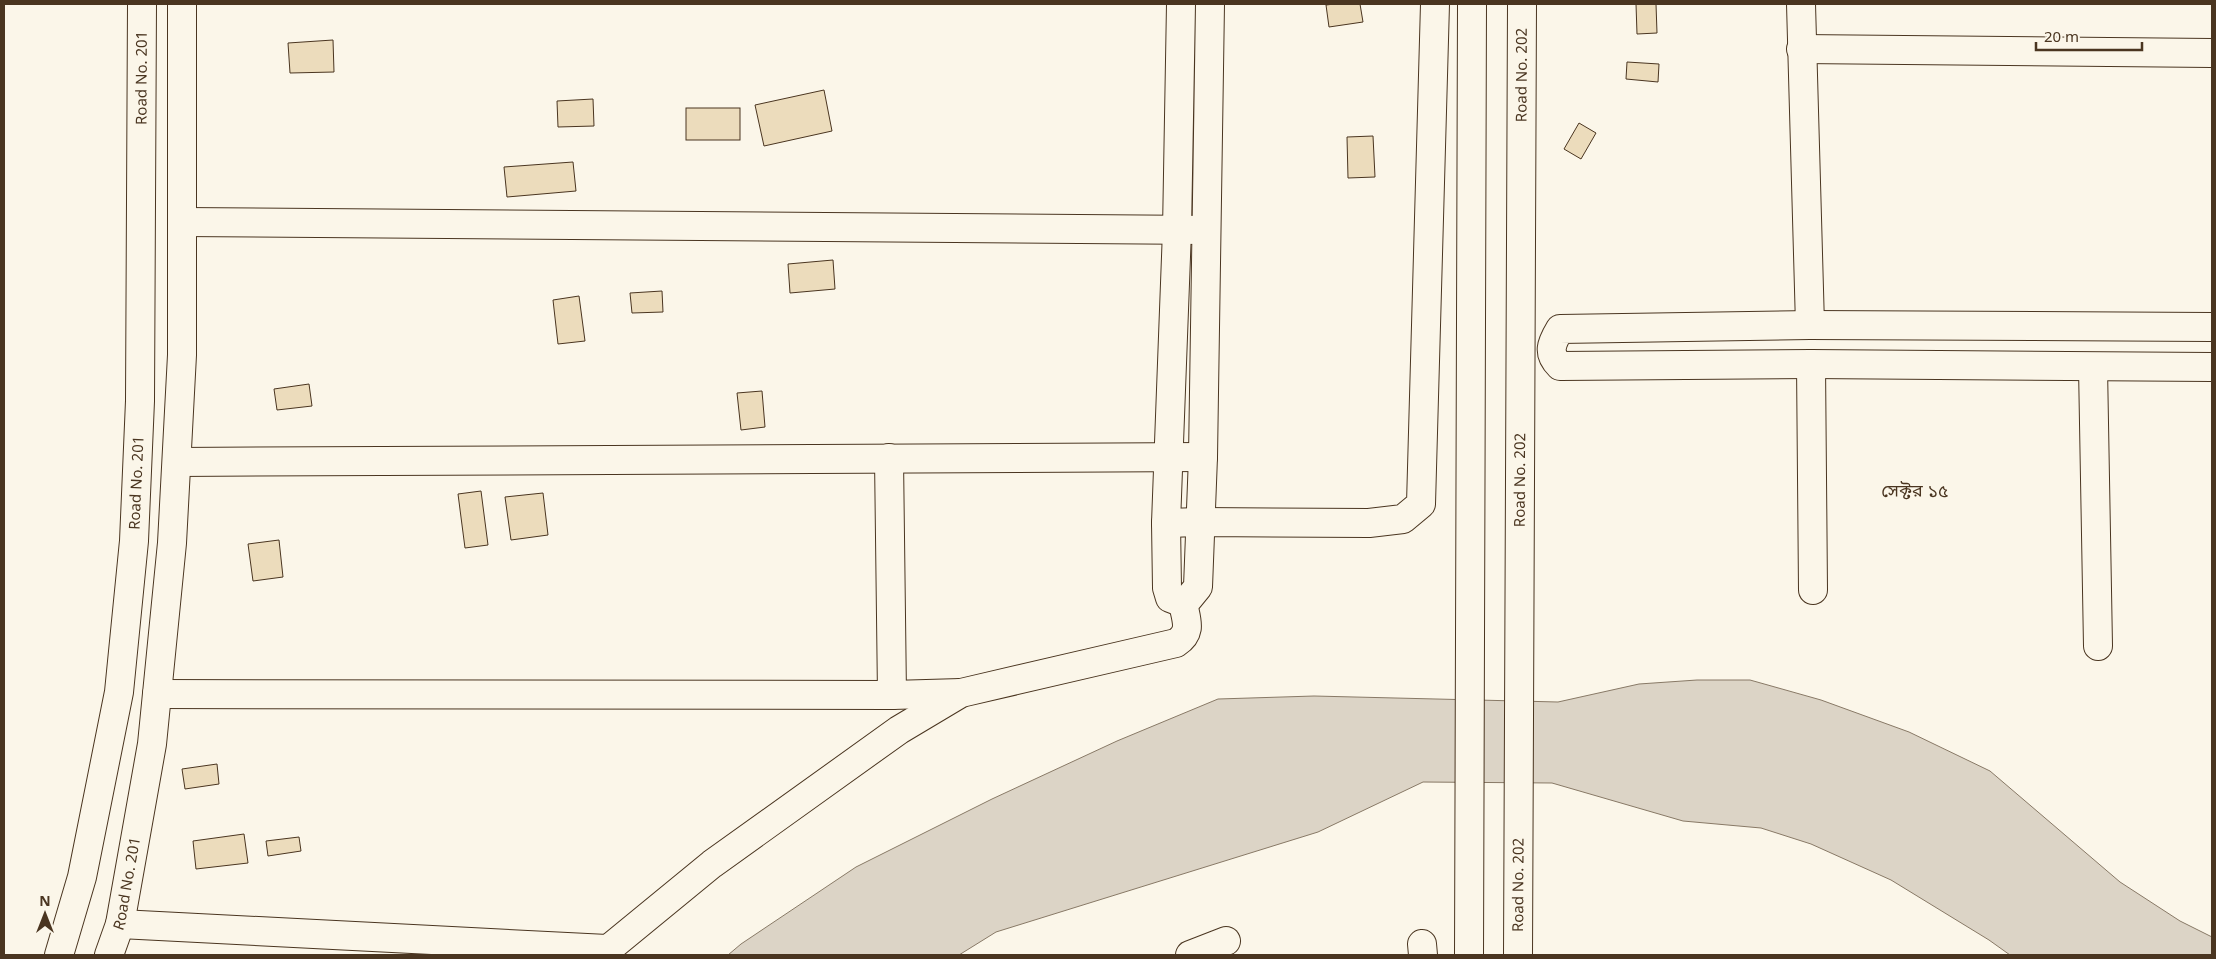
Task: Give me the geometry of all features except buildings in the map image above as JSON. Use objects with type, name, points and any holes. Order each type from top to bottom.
[{"type":"street","name":"Road No. 201","points":[[59,955],[82,877],[119,692],[134,541],[140,401],[142,4]]},
{"type":"street","name":"Road No. 201","points":[[109,955],[120,924],[152,744],[172,544],[182,356],[182,4]]},
{"type":"street","points":[[1181,4],[1177,230],[1166,523],[1167,588],[1170,598],[1184,602],[1190,598],[1198,587],[1203,456],[1210,4]]},
{"type":"street","points":[[1166,523],[1369,523],[1403,519],[1420,504],[1435,4]]},
{"type":"street","points":[[1469,955],[1472,4]]},
{"type":"street","name":"Road No. 202","points":[[1518,955],[1522,4]]},
{"type":"street","points":[[1801,4],[1810,325]]},
{"type":"street","points":[[1801,49],[2212,54]]},
{"type":"street","points":[[182,222],[1206,230]]},
{"type":"street","points":[[2212,327],[1810,325],[1560,329],[1550,350],[1553,359],[1560,366],[1812,364],[2212,367]]},
{"type":"street","points":[[1812,364],[1813,590]]},
{"type":"street","points":[[2093,367],[2098,646]]},
{"type":"street","points":[[177,462],[1203,456]]},
{"type":"street","points":[[889,458],[892,695]]},
{"type":"street","points":[[158,694],[892,695],[961,693],[1176,643],[1184,637],[1187,630],[1184,602]]},
{"type":"street","points":[[120,924],[604,952],[712,864],[898,730],[961,693]]},
{"type":"street","points":[[1190,955],[1226,941]]},
{"type":"shaded area","points":[[1697,680],[1750,680],[1821,700],[1909,732],[1990,771],[2120,882],[2180,921],[2212,937],[2212,955],[2010,955],[1891,880],[1811,844],[1761,828],[1683,821],[1552,783],[1423,782],[1318,832],[996,932],[959,955],[728,955],[741,944],[856,867],[992,799],[1117,741],[1218,699],[1314,696],[1558,702],[1639,684]]},
{"type":"district","name":"সেক্টর ১৫","points":[[1915,491]]}]
